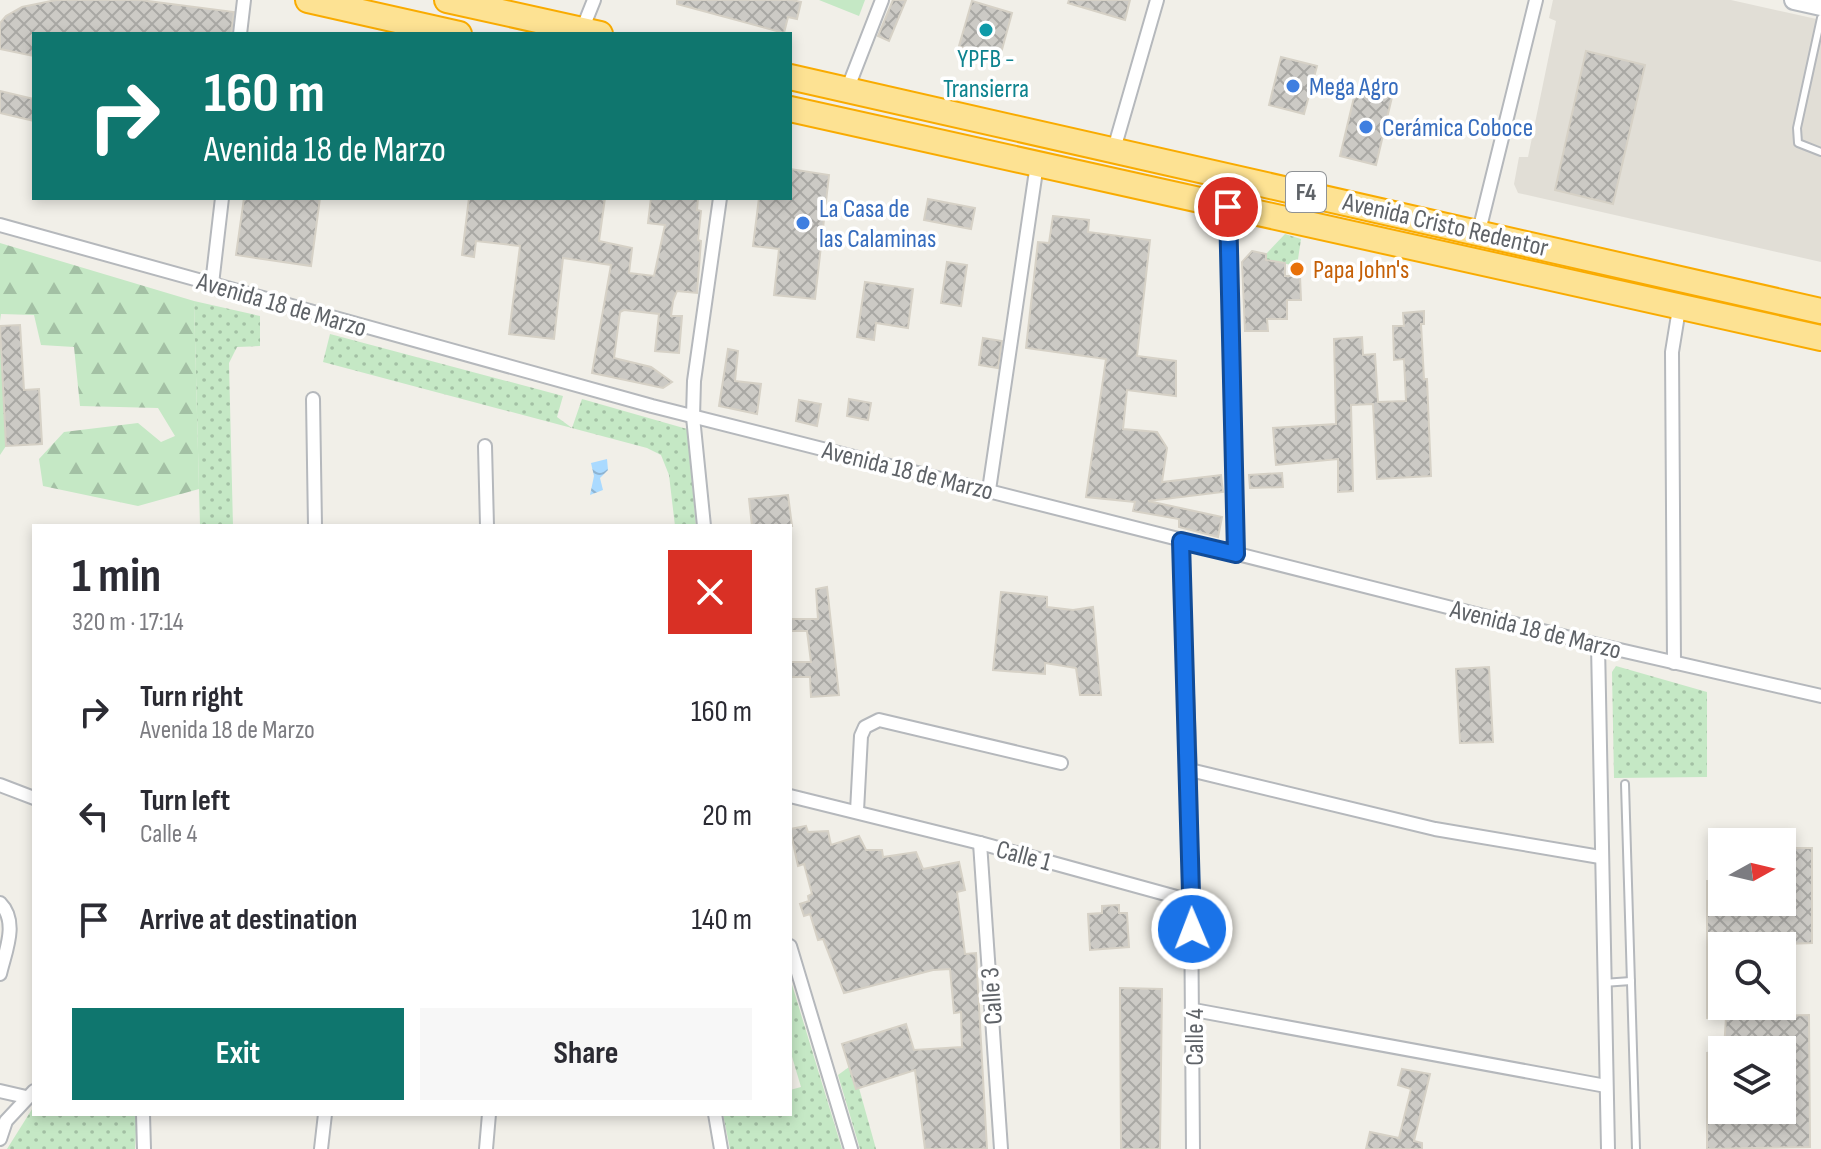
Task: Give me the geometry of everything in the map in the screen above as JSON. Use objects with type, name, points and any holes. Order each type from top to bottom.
[{"type":"highway","points":[[308,0],[450,32]]},
{"type":"highway","points":[[447,0],[591,32]]},
{"type":"highway","name":"Avenida Cristo Redentor","points":[[792,77],[1821,311]]},
{"type":"highway","name":"Avenida Cristo Redentor","points":[[792,109],[1679,309],[1821,338]]},
{"type":"street","points":[[240,32],[244,0]]},
{"type":"street","points":[[591,32],[594,0]]},
{"type":"street","points":[[847,90],[882,0]]},
{"type":"street","points":[[1114,149],[1157,0]]},
{"type":"street","points":[[1479,231],[1536,0]]},
{"type":"street","points":[[989,490],[1037,164]]},
{"type":"street","points":[[212,284],[222,200]]},
{"type":"street","points":[[704,524],[693,417],[694,381],[720,200]]},
{"type":"street","points":[[1228,207],[1236,554]]},
{"type":"street","name":"Avenida 18 de Marzo","points":[[0,225],[693,417],[1598,645],[1821,696]]},
{"type":"street","points":[[1674,663],[1672,352],[1679,309]]},
{"type":"street","points":[[313,399],[315,524]]},
{"type":"street","points":[[485,446],[487,524]]},
{"type":"street","name":"Calle 4","points":[[1181,541],[1190,770],[1193,1149]]},
{"type":"street","points":[[1598,645],[1602,983],[1608,1149]]},
{"type":"street","points":[[857,811],[861,736],[865,727],[879,720],[1061,763]]},
{"type":"street","points":[[1190,770],[1420,826],[1600,857]]},
{"type":"street","points":[[0,785],[32,797]]},
{"type":"street","name":"Calle 1","points":[[792,796],[980,843],[1191,901]]},
{"type":"street","name":"Calle 3","points":[[980,843],[1001,1149]]},
{"type":"street","points":[[0,903],[6,910],[11,931],[0,974]]},
{"type":"street","points":[[792,953],[851,1149]]},
{"type":"street","points":[[1194,1010],[1606,1086]]},
{"type":"street","points":[[0,1091],[30,1094]]},
{"type":"street","points":[[0,1139],[3,1120],[30,1094]]},
{"type":"street","points":[[143,1116],[144,1149]]},
{"type":"street","points":[[321,1149],[325,1116]]},
{"type":"street","points":[[486,1149],[489,1116]]},
{"type":"street","points":[[715,1116],[721,1149]]},
{"type":"lane","points":[[1821,18],[1797,138],[1798,143],[1821,152]]},
{"type":"lane","points":[[1625,784],[1636,1149]]},
{"type":"lane","points":[[1602,983],[1631,981]]},
{"type":"shaded area","points":[[1553,0],[1731,0],[1821,20],[1821,262],[1518,193],[1514,184],[1519,157],[1528,157],[1556,21],[1549,18]]},
{"type":"green space","points":[[819,0],[865,0],[859,16]]},
{"type":"green space","points":[[1285,234],[1301,239],[1297,266],[1266,260],[1266,254]]},
{"type":"green space","points":[[0,243],[194,301],[199,489],[138,506],[43,486],[39,459],[64,432],[138,423],[161,442],[175,436],[158,408],[80,406],[74,347],[41,345],[34,315],[1,314],[0,321]]},
{"type":"green space","points":[[194,301],[260,316],[260,346],[237,347],[229,363],[233,524],[200,524]]},
{"type":"green space","points":[[0,333],[6,446],[0,455]]},
{"type":"green space","points":[[330,334],[563,396],[557,417],[572,428],[582,399],[687,429],[696,524],[675,524],[669,475],[661,455],[647,448],[323,362]]},
{"type":"green space","points":[[1616,666],[1707,692],[1707,777],[1614,778],[1612,672]]},
{"type":"green space","points":[[792,985],[842,1149],[730,1149],[723,1116],[792,1116],[792,1089],[801,1087],[792,1057]]},
{"type":"green space","points":[[849,1067],[856,1089],[859,1088],[876,1149],[860,1149],[838,1075]]},
{"type":"green space","points":[[32,1109],[32,1116],[137,1116],[135,1149],[7,1149]]},
{"type":"water","points":[[607,459],[608,470],[600,478],[603,490],[590,495],[594,476],[591,463]]},
{"type":"building","points":[[56,0],[140,0],[234,12],[231,32],[32,32],[32,56],[0,49],[0,23],[22,7]]},
{"type":"building","points":[[677,0],[801,2],[797,19],[788,17],[784,32],[677,4]]},
{"type":"building","points":[[893,0],[906,0],[889,41],[878,36]]},
{"type":"building","points":[[1069,0],[1130,0],[1125,20],[1068,3]]},
{"type":"building","name":"YPFB - Transierra","points":[[972,1],[1012,13],[998,64],[961,53],[963,48],[959,46]]},
{"type":"building","points":[[1586,51],[1645,65],[1613,204],[1555,190]]},
{"type":"building","name":"Mega Agro","points":[[1281,57],[1317,66],[1304,114],[1269,105]]},
{"type":"building","name":"Cerámica Coboce","points":[[1356,89],[1392,97],[1376,165],[1340,156]]},
{"type":"building","points":[[0,91],[32,99],[32,121],[0,113]]},
{"type":"building","name":"La Casa de las Calaminas","points":[[792,169],[829,175],[815,299],[774,295],[779,249],[753,246],[759,200],[792,200]]},
{"type":"building","points":[[928,199],[975,208],[971,229],[924,220]]},
{"type":"building","points":[[244,200],[320,200],[311,266],[236,255]]},
{"type":"building","points":[[469,200],[605,200],[599,241],[632,248],[629,273],[654,276],[665,225],[648,223],[651,200],[698,200],[697,210],[701,211],[698,240],[701,241],[697,293],[677,291],[671,316],[682,316],[679,353],[655,351],[659,314],[620,312],[614,358],[651,367],[672,382],[663,388],[592,373],[611,265],[563,258],[554,339],[509,334],[520,246],[476,241],[474,257],[462,255]]},
{"type":"building","points":[[1053,216],[1089,220],[1088,232],[1150,240],[1137,356],[1176,361],[1176,396],[1127,390],[1123,429],[1157,432],[1167,448],[1162,482],[1221,475],[1223,492],[1148,501],[1222,517],[1218,537],[1179,527],[1179,519],[1133,511],[1135,502],[1086,497],[1106,359],[1026,348],[1038,242],[1049,243]]},
{"type":"building","points":[[1252,251],[1266,254],[1266,260],[1285,263],[1285,276],[1300,276],[1301,300],[1287,300],[1287,319],[1267,319],[1268,331],[1245,331],[1242,262]]},
{"type":"building","points":[[947,262],[967,265],[961,306],[941,303]]},
{"type":"building","points":[[865,282],[913,289],[908,328],[876,323],[874,340],[857,337]]},
{"type":"building","points":[[1424,311],[1424,324],[1421,324],[1431,476],[1377,479],[1373,404],[1351,405],[1353,491],[1338,492],[1338,459],[1276,465],[1273,428],[1336,424],[1334,339],[1362,337],[1363,355],[1375,354],[1378,402],[1406,401],[1404,359],[1394,360],[1393,326],[1404,326],[1403,313]]},
{"type":"building","points":[[20,325],[24,390],[39,389],[42,444],[6,446],[0,326]]},
{"type":"building","points":[[983,338],[1002,341],[998,368],[979,365]]},
{"type":"building","points":[[728,349],[738,351],[735,381],[761,384],[757,414],[719,406]]},
{"type":"building","points":[[849,399],[871,403],[868,420],[847,416]]},
{"type":"building","points":[[799,400],[821,404],[817,426],[796,421]]},
{"type":"building","points":[[1282,473],[1283,487],[1250,488],[1249,475]]},
{"type":"building","points":[[788,495],[792,524],[752,524],[749,499]]},
{"type":"building","points":[[827,587],[839,695],[811,697],[810,677],[792,677],[792,662],[811,662],[807,631],[792,631],[792,619],[818,619],[816,589]]},
{"type":"building","points":[[1001,592],[1047,597],[1047,607],[1073,610],[1093,607],[1101,695],[1080,695],[1076,668],[1045,663],[1045,674],[993,670]]},
{"type":"building","points":[[1489,667],[1493,742],[1460,743],[1456,669]]},
{"type":"building","points":[[806,826],[808,832],[828,831],[831,845],[859,836],[866,850],[882,850],[883,857],[916,852],[923,869],[959,862],[965,890],[957,892],[965,954],[976,953],[987,1149],[925,1149],[915,1070],[856,1089],[842,1044],[906,1024],[914,1050],[962,1047],[961,1012],[954,1013],[950,969],[933,970],[844,993],[823,939],[818,940],[810,914],[804,916],[800,904],[809,901],[808,896],[812,894],[804,864],[798,866],[792,829]]},
{"type":"building","points":[[1796,848],[1812,848],[1812,943],[1796,944],[1796,932],[1708,932],[1707,1018],[1707,881],[1708,916],[1796,916]]},
{"type":"building","points":[[1119,905],[1119,913],[1127,913],[1129,947],[1090,950],[1088,914],[1102,913],[1102,906]]},
{"type":"building","points":[[1120,988],[1162,989],[1160,1149],[1121,1149]]},
{"type":"building","points":[[1796,1015],[1809,1015],[1810,1147],[1707,1149],[1707,1053],[1708,1124],[1796,1124],[1796,1036],[1725,1036],[1726,1020],[1796,1020]]},
{"type":"building","points":[[1402,1069],[1430,1074],[1414,1141],[1422,1143],[1422,1149],[1366,1149],[1370,1132],[1399,1138],[1411,1089],[1398,1085]]},
{"type":"place","name":"YPFB - Transierra","points":[[986,30]]},
{"type":"place","name":"Mega Agro","points":[[1293,86]]},
{"type":"place","name":"Cerámica Coboce","points":[[1366,127]]},
{"type":"place","name":"La Casa de las Calaminas","points":[[803,223]]},
{"type":"place","name":"Papa John's","points":[[1297,269]]},
{"type":"route","points":[[1192,929],[1190,770],[1181,541],[1236,554],[1228,207]]}]
